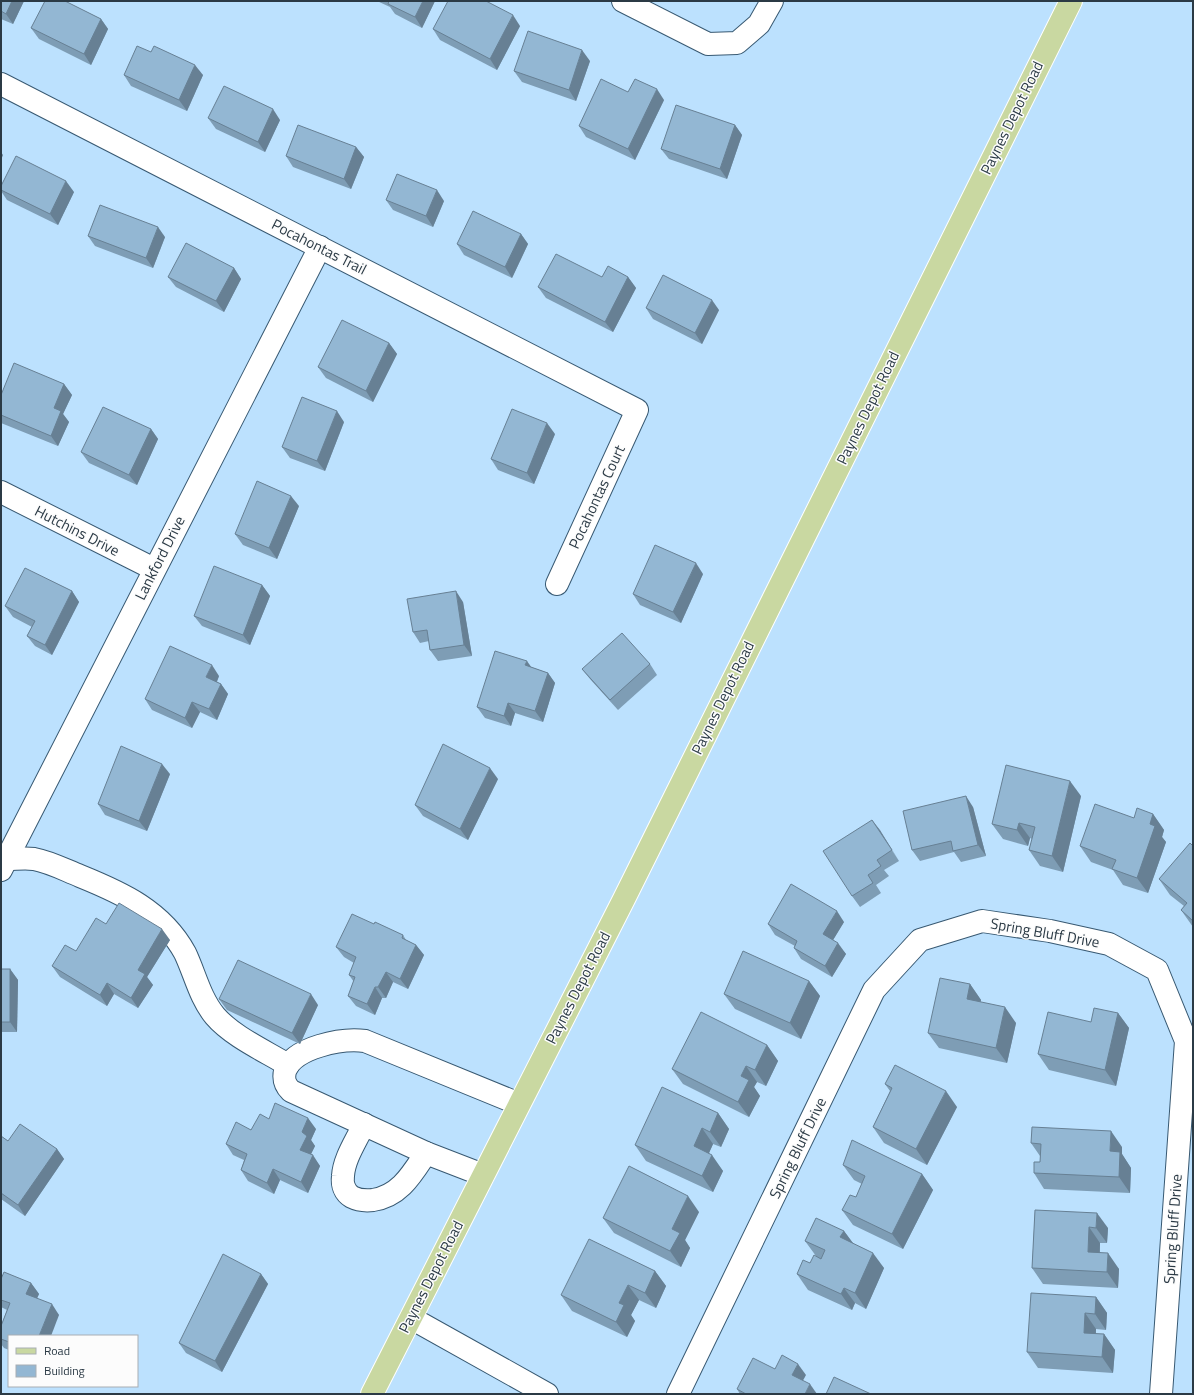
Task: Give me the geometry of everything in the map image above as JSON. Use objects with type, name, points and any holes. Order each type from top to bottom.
[{"type":"main road","name":"Paynes Depot Road","points":[[372,1394],[627,892],[1071,1]]},
{"type":"street","points":[[624,1],[708,44],[737,43],[759,24],[772,1]]},
{"type":"street","name":"Pocahontas Trail","points":[[1,84],[638,410]]},
{"type":"street","name":"Lankford Drive","points":[[4,864],[320,247]]},
{"type":"street","name":"Pocahontas Court","points":[[557,584],[638,410]]},
{"type":"street","name":"Hutchins Drive","points":[[1,492],[154,569]]},
{"type":"street","points":[[4,864],[34,859],[48,862],[117,891],[138,902],[174,936],[185,953],[203,997],[214,1016],[227,1028],[288,1064]]},
{"type":"street","name":"Spring Bluff Drive","points":[[678,1394],[874,990],[920,940],[982,921],[1050,931],[1109,944],[1157,970],[1186,1041],[1161,1394]]},
{"type":"street","points":[[483,1175],[426,1153],[291,1091],[285,1084],[284,1080],[288,1064],[298,1055],[311,1048],[351,1040],[365,1041],[519,1104]]},
{"type":"street","points":[[364,1124],[342,1174],[344,1190],[356,1199],[367,1201],[382,1199],[393,1194],[406,1182],[426,1153]]},
{"type":"street","points":[[410,1318],[547,1394]]},
{"type":"building","points":[[1,1],[12,1],[6,14],[1,11]]},
{"type":"building","points":[[45,1],[65,1],[101,19],[84,54],[31,28]]},
{"type":"building","points":[[389,1],[423,1],[415,17],[388,4]]},
{"type":"building","points":[[448,1],[486,1],[513,15],[490,59],[433,29]]},
{"type":"building","points":[[528,31],[582,50],[569,90],[514,71]]},
{"type":"building","points":[[137,46],[151,52],[154,46],[195,65],[179,100],[124,75]]},
{"type":"building","points":[[601,79],[628,92],[635,79],[657,89],[628,149],[579,126]]},
{"type":"building","points":[[224,86],[273,109],[258,142],[208,118]]},
{"type":"building","points":[[676,105],[735,125],[720,169],[661,149]]},
{"type":"building","points":[[298,125],[356,147],[344,179],[286,156]]},
{"type":"building","points":[[16,156],[66,181],[50,214],[1,190],[1,186]]},
{"type":"building","points":[[397,174],[437,190],[426,216],[386,200]]},
{"type":"building","points":[[100,205],[158,227],[146,258],[88,236]]},
{"type":"building","points":[[473,211],[521,234],[505,267],[457,244]]},
{"type":"building","points":[[186,243],[234,268],[216,301],[168,277]]},
{"type":"building","points":[[556,254],[602,277],[608,266],[628,277],[605,322],[538,287]]},
{"type":"building","points":[[663,275],[712,300],[695,333],[646,308]]},
{"type":"building","points":[[342,320],[389,343],[366,391],[318,367]]},
{"type":"building","points":[[14,363],[64,384],[54,408],[61,411],[51,436],[1,415],[1,395]]},
{"type":"building","points":[[302,397],[337,411],[317,461],[282,447]]},
{"type":"building","points":[[103,407],[151,429],[129,475],[81,452]]},
{"type":"building","points":[[512,409],[547,423],[527,473],[491,459]]},
{"type":"building","points":[[257,481],[291,496],[269,548],[235,534]]},
{"type":"building","points":[[655,545],[696,563],[673,612],[633,594]]},
{"type":"building","points":[[214,566],[262,585],[243,635],[194,616]]},
{"type":"building","points":[[25,568],[72,591],[45,645],[27,636],[35,621],[5,606]]},
{"type":"building","points":[[456,591],[464,645],[430,650],[427,630],[413,632],[407,599]]},
{"type":"building","points":[[622,633],[650,664],[610,700],[582,669]]},
{"type":"building","points":[[170,646],[212,665],[206,677],[221,684],[209,709],[192,702],[185,718],[145,699]]},
{"type":"building","points":[[495,651],[527,661],[525,665],[548,673],[535,711],[508,703],[504,716],[477,707]]},
{"type":"building","points":[[443,744],[490,768],[460,829],[415,805]]},
{"type":"building","points":[[121,746],[162,764],[139,821],[98,804]]},
{"type":"building","points":[[1006,765],[1070,781],[1052,856],[1029,850],[1035,827],[1019,823],[1017,830],[992,824]]},
{"type":"building","points":[[966,796],[978,845],[953,851],[951,841],[912,850],[903,811]]},
{"type":"building","points":[[1095,804],[1134,818],[1137,808],[1153,814],[1150,824],[1155,826],[1137,878],[1112,869],[1116,860],[1080,846]]},
{"type":"building","points":[[872,820],[892,850],[877,860],[881,866],[868,875],[873,883],[852,896],[823,851]]},
{"type":"building","points":[[1190,843],[1193,846],[1193,921],[1181,910],[1187,903],[1159,879]]},
{"type":"building","points":[[791,884],[837,911],[823,934],[838,943],[825,966],[794,948],[797,941],[768,924]]},
{"type":"building","points":[[119,903],[162,929],[138,970],[145,974],[131,998],[107,983],[100,995],[52,966],[65,945],[76,951],[96,918],[106,924]]},
{"type":"building","points":[[352,914],[374,924],[375,922],[403,935],[402,938],[416,945],[400,979],[386,972],[378,987],[375,987],[367,1004],[348,996],[355,977],[349,975],[356,957],[336,947]]},
{"type":"building","points":[[743,951],[809,981],[790,1023],[724,994]]},
{"type":"building","points":[[238,960],[311,994],[292,1033],[219,999]]},
{"type":"building","points":[[1,969],[10,969],[10,1022],[1,1022]]},
{"type":"building","points":[[940,978],[970,984],[967,999],[1005,1007],[996,1048],[928,1033]]},
{"type":"building","points":[[1094,1008],[1118,1013],[1105,1070],[1038,1054],[1048,1012],[1091,1022]]},
{"type":"building","points":[[701,1012],[767,1045],[755,1070],[746,1066],[741,1076],[749,1080],[738,1102],[672,1069]]},
{"type":"building","points":[[895,1065],[946,1091],[916,1149],[873,1127],[892,1088],[885,1084]]},
{"type":"building","points":[[662,1087],[718,1113],[710,1132],[702,1128],[694,1146],[712,1155],[702,1176],[635,1145]]},
{"type":"building","points":[[275,1103],[308,1118],[302,1132],[307,1136],[300,1150],[313,1155],[301,1182],[273,1169],[267,1183],[241,1170],[247,1154],[226,1144],[236,1122],[251,1130],[260,1114],[269,1119]]},
{"type":"building","points":[[20,1124],[57,1149],[18,1205],[1,1193],[1,1136],[8,1141]]},
{"type":"building","points":[[1032,1127],[1111,1131],[1110,1151],[1120,1152],[1119,1177],[1034,1173],[1034,1162],[1040,1162],[1041,1144],[1031,1143]]},
{"type":"building","points":[[852,1140],[922,1174],[892,1234],[842,1210],[850,1195],[856,1197],[865,1176],[843,1165]]},
{"type":"building","points":[[629,1166],[688,1196],[672,1229],[680,1233],[670,1251],[603,1218]]},
{"type":"building","points":[[1035,1210],[1097,1213],[1096,1228],[1089,1227],[1088,1252],[1108,1253],[1107,1272],[1032,1268]]},
{"type":"building","points":[[816,1218],[844,1231],[840,1237],[873,1253],[855,1293],[844,1288],[841,1294],[797,1274],[803,1260],[810,1263],[814,1255],[821,1259],[825,1250],[805,1241]]},
{"type":"building","points":[[589,1239],[655,1271],[645,1293],[628,1285],[619,1303],[624,1305],[616,1322],[561,1295]]},
{"type":"building","points":[[223,1254],[261,1274],[215,1361],[179,1343]]},
{"type":"building","points":[[4,1272],[31,1283],[26,1294],[52,1304],[39,1335],[8,1335],[8,1342],[1,1339],[1,1326],[10,1303],[1,1300],[1,1279]]},
{"type":"building","points":[[1031,1293],[1096,1297],[1095,1314],[1085,1313],[1084,1333],[1104,1334],[1102,1357],[1027,1352]]},
{"type":"building","points":[[782,1355],[798,1364],[792,1375],[810,1384],[805,1394],[746,1394],[737,1389],[753,1358],[775,1369]]},
{"type":"building","points":[[834,1377],[871,1394],[826,1394]]}]
